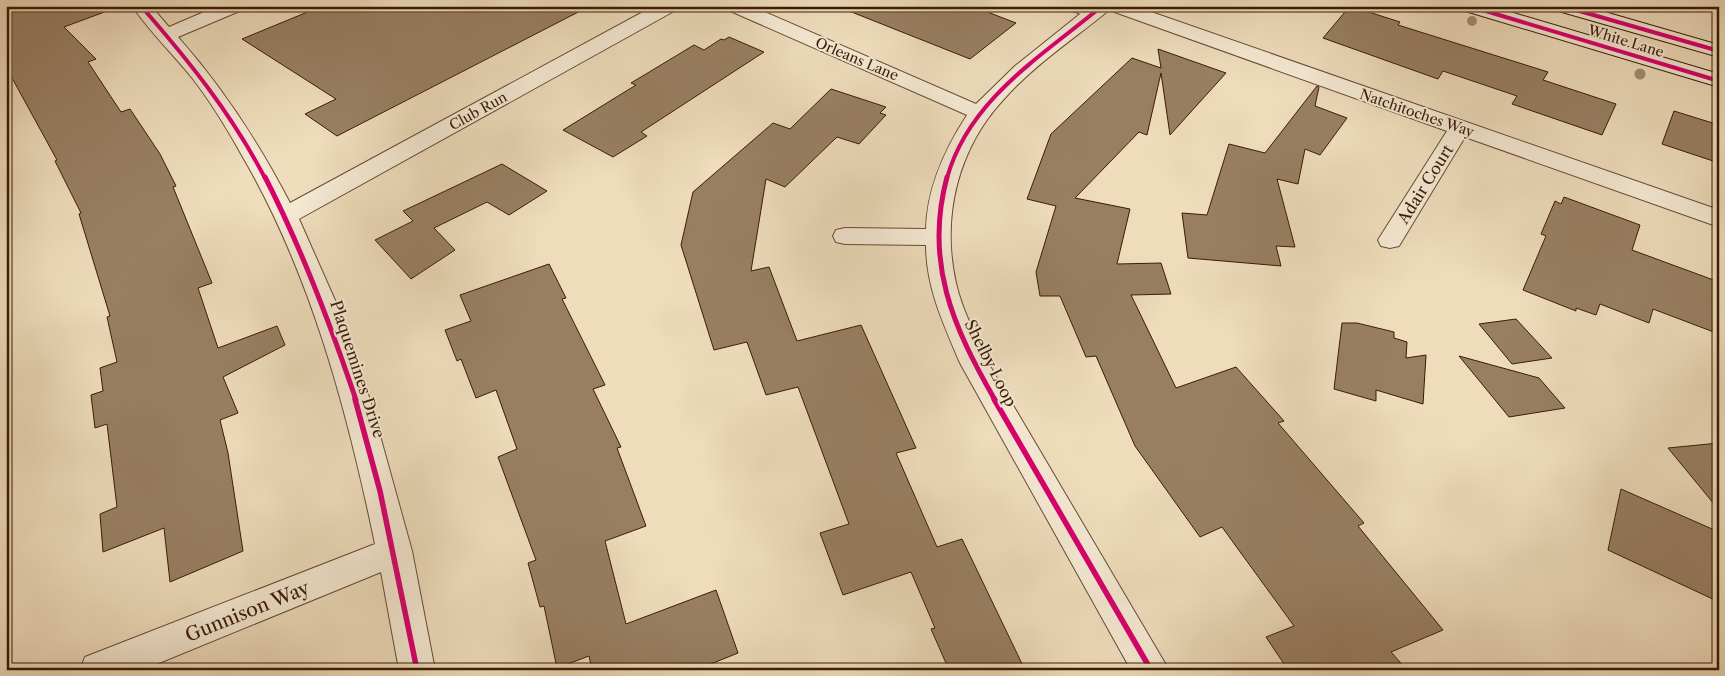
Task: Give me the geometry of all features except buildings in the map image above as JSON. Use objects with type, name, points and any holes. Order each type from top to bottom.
[{"type":"street","name":"Plaquemines Drive","points":[[141,6],[168,34],[205,79],[246,138],[287,215],[334,329],[370,446],[395,552],[417,670]]},
{"type":"street","points":[[168,34],[236,6]]},
{"type":"street","name":"Club Run","points":[[287,215],[669,6]]},
{"type":"street","name":"Orleans Lane","points":[[735,6],[980,113]]},
{"type":"street","name":"White Lane","points":[[1469,6],[1719,81]]},
{"type":"street","name":"White Lane","points":[[1562,6],[1719,52]]},
{"type":"street","name":"Shelby Loop","points":[[1095,8],[998,93],[980,113],[961,141],[944,182],[938,217],[940,260],[951,310],[974,364],[1151,670]]},
{"type":"street","name":"Natchitoches Way","points":[[1095,8],[1460,128],[1719,219]]},
{"type":"street","points":[[1598,45],[1719,73]]},
{"type":"street","name":"Adair Court","points":[[1390,240],[1460,128]]},
{"type":"street","points":[[845,236],[939,237]]},
{"type":"street","name":"Gunnison Way","points":[[98,670],[395,552]]},
{"type":"cycle path","points":[[141,6],[201,76],[252,152],[294,232],[328,316],[356,403],[380,491],[400,580],[417,670]]},
{"type":"cycle path","points":[[1102,6],[1035,59],[997,93],[978,115],[962,140],[950,167],[943,195],[939,224],[939,253],[943,282],[951,311],[974,363],[1151,670]]},
{"type":"cycle path","points":[[1469,6],[1719,81]]},
{"type":"cycle path","points":[[1562,6],[1719,51]]}]
